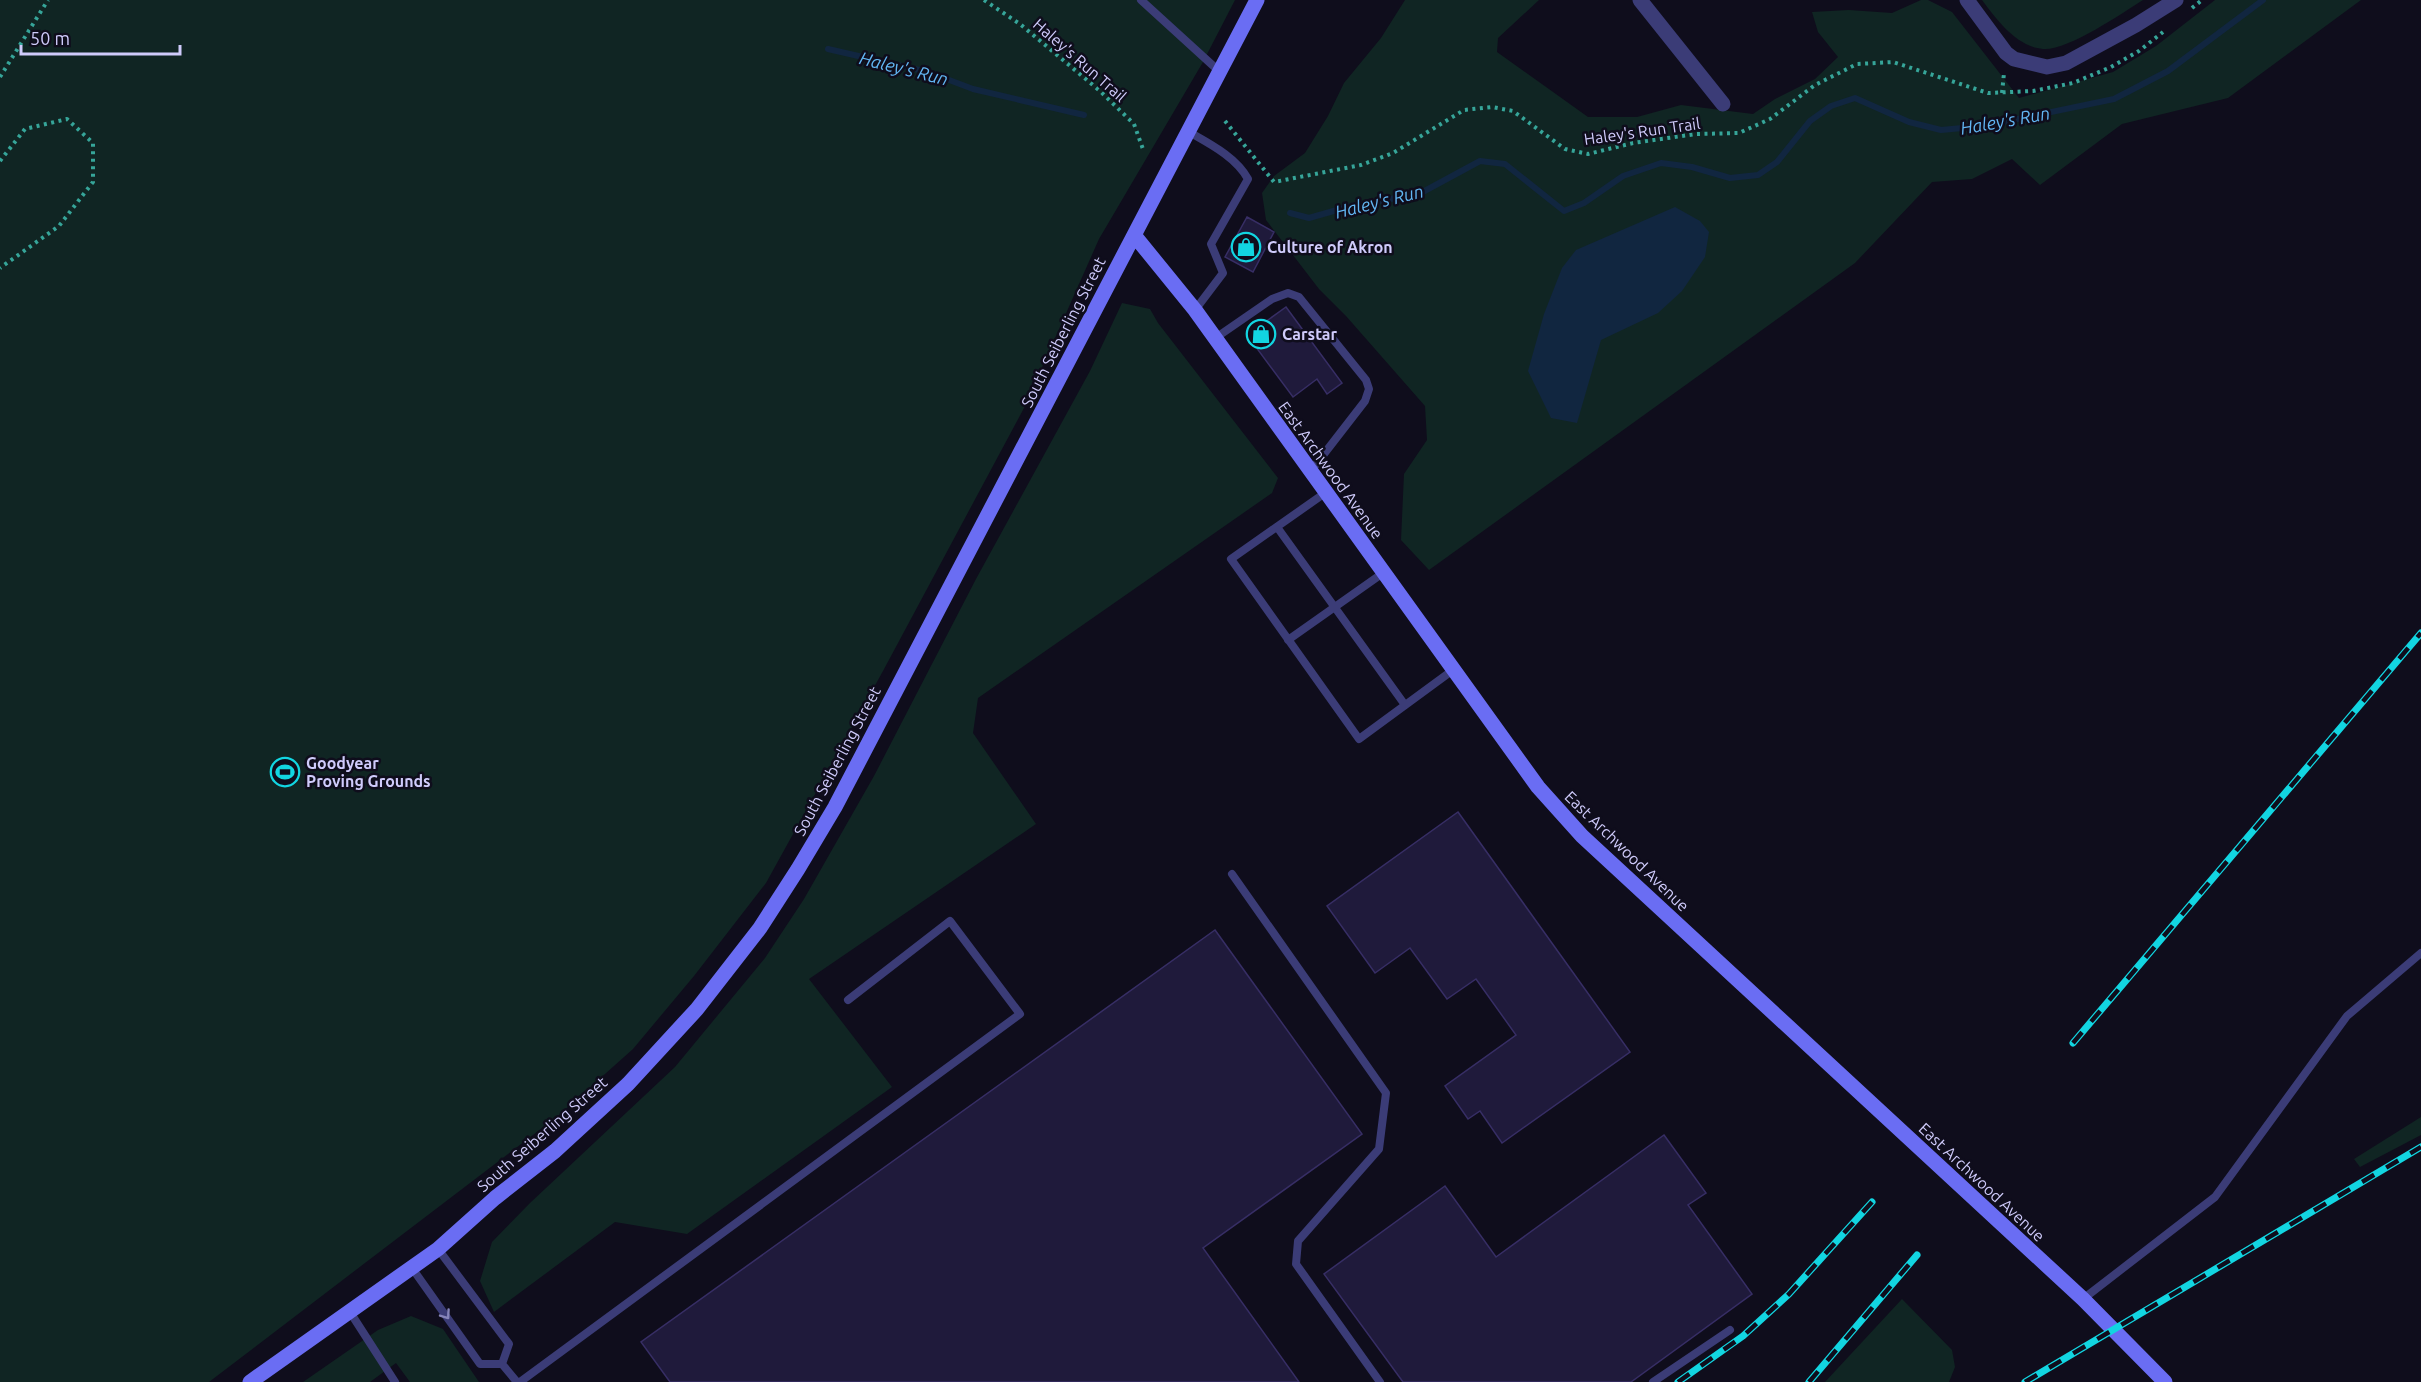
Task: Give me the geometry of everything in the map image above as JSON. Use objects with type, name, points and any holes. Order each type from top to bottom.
[{"type":"main road","name":"South Seiberling Street","points":[[250,1382],[438,1249],[495,1198],[555,1151],[628,1084],[697,1009],[760,928],[835,807],[1257,0]]},
{"type":"main road","name":"East Archwood Avenue","points":[[1134,235],[1195,310],[1538,787],[1582,836],[2083,1299],[2165,1382]]},
{"type":"street","points":[[1640,0],[1723,104]]},
{"type":"street","points":[[1967,0],[2006,53],[2014,59],[2047,67],[2066,63],[2136,26],[2176,0]]},
{"type":"lane","points":[[1140,0],[1220,72]]},
{"type":"lane","points":[[1189,132],[1212,145],[1235,163],[1248,179],[1211,244],[1223,273],[1195,310]]},
{"type":"lane","points":[[1214,339],[1272,299],[1288,293],[1299,297],[1366,380],[1369,389],[1365,401],[1310,472]]},
{"type":"lane","points":[[1325,493],[1231,559],[1359,740],[1454,670]]},
{"type":"lane","points":[[1276,527],[1405,705]]},
{"type":"lane","points":[[1288,640],[1383,573]]},
{"type":"lane","points":[[1232,874],[1386,1093],[1379,1149],[1298,1241],[1296,1264],[1380,1382]]},
{"type":"lane","points":[[412,1268],[480,1364],[502,1364],[519,1382],[1020,1014],[950,921],[848,1000]]},
{"type":"lane","points":[[2083,1299],[2215,1197],[2347,1016],[2421,953]]},
{"type":"lane","points":[[438,1249],[509,1344],[502,1364]]},
{"type":"lane","points":[[350,1312],[395,1382]]},
{"type":"lane","points":[[1653,1382],[1730,1330]]},
{"type":"path","points":[[0,77],[48,0]]},
{"type":"path","name":"Haley's Run Trail","points":[[984,0],[1020,24],[1100,91],[1134,124],[1144,152]]},
{"type":"path","name":"Haley's Run Trail","points":[[1225,121],[1274,182],[1361,165],[1393,153],[1464,110],[1492,107],[1513,111],[1565,149],[1588,154],[1633,143],[1696,134],[1739,133],[1770,119],[1815,85],[1857,64],[1893,62],[1988,93]]},
{"type":"path","points":[[0,161],[25,129],[67,119],[93,143],[93,182],[59,226],[0,268]]},
{"type":"green space","name":"Goodyear Proving Grounds","points":[[0,0],[1235,0],[1203,62],[1099,239],[1024,408],[766,883],[694,976],[633,1049],[559,1115],[209,1382],[0,1382]]},
{"type":"green space","points":[[1405,0],[1539,0],[1498,38],[1497,52],[1588,117],[1637,117],[1681,105],[1753,114],[1775,99],[1815,79],[1838,57],[1818,32],[1812,12],[1849,10],[1892,13],[1921,0],[1928,0],[1952,12],[2019,98],[2113,72],[2156,46],[2215,0],[2361,0],[2228,98],[2122,124],[2040,185],[2012,159],[1972,179],[1932,182],[1855,263],[1429,570],[1401,540],[1404,474],[1427,440],[1425,406],[1346,316],[1319,289],[1266,220],[1262,193],[1274,176],[1305,153],[1328,116],[1344,83],[1381,38]]},
{"type":"green space","points":[[1982,0],[2143,0],[2079,38],[2053,48],[2043,49],[2033,47],[2016,38]]},
{"type":"green space","points":[[1122,303],[1150,309],[1158,323],[1278,478],[1272,493],[978,698],[973,733],[1036,824],[809,979],[892,1087],[687,1234],[615,1222],[494,1312],[480,1281],[492,1242],[530,1203],[675,1067],[765,958],[804,899],[874,776],[976,579],[1090,371]]},
{"type":"green space","points":[[2421,1117],[2421,1135],[2360,1167],[2354,1159]]},
{"type":"green space","points":[[1902,1299],[1952,1350],[1955,1367],[1949,1382],[1825,1382]]},
{"type":"green space","points":[[411,1316],[443,1329],[479,1382],[410,1382],[396,1363],[370,1382],[303,1382],[378,1330]]},
{"type":"water","points":[[1675,207],[1700,221],[1709,232],[1705,257],[1682,291],[1658,313],[1601,340],[1577,423],[1551,418],[1528,371],[1544,314],[1562,268],[1576,250]]},
{"type":"building","points":[[1247,217],[1274,232],[1253,272],[1225,257]]},
{"type":"building","points":[[1286,307],[1342,383],[1327,394],[1317,379],[1293,397],[1247,335]]},
{"type":"building","points":[[1458,812],[1630,1052],[1502,1143],[1480,1111],[1468,1119],[1445,1086],[1516,1035],[1476,979],[1447,999],[1410,948],[1375,973],[1327,906]]},
{"type":"building","points":[[1215,930],[1362,1134],[1203,1248],[1299,1382],[670,1382],[641,1342]]},
{"type":"building","points":[[1664,1135],[1706,1193],[1688,1205],[1752,1294],[1631,1382],[1403,1382],[1324,1274],[1445,1186],[1496,1257]]},
{"type":"waterway","name":"Haley's Run","points":[[1290,213],[1309,218],[1351,206],[1419,194],[1480,161],[1505,164],[1564,211],[1584,203],[1623,176],[1661,163],[1692,167],[1730,178],[1758,175],[1777,162],[1810,121],[1831,106],[1855,98],[1909,122],[1941,130],[1984,126],[2114,99],[2168,71],[2263,0]]},
{"type":"waterway","name":"Haley's Run","points":[[828,49],[928,72],[973,89],[1084,115]]},
{"type":"railway","points":[[2073,1043],[2421,633]]},
{"type":"railway","points":[[2025,1382],[2421,1147]]},
{"type":"railway","points":[[1678,1382],[1743,1336],[1789,1294],[1872,1202]]},
{"type":"railway","points":[[1809,1382],[1917,1255]]},
{"type":"place","name":"Culture of Akron","points":[[1246,247]]},
{"type":"place","name":"Carstar","points":[[1261,334]]},
{"type":"place","name":"Goodyear Proving Grounds","points":[[285,772]]}]
